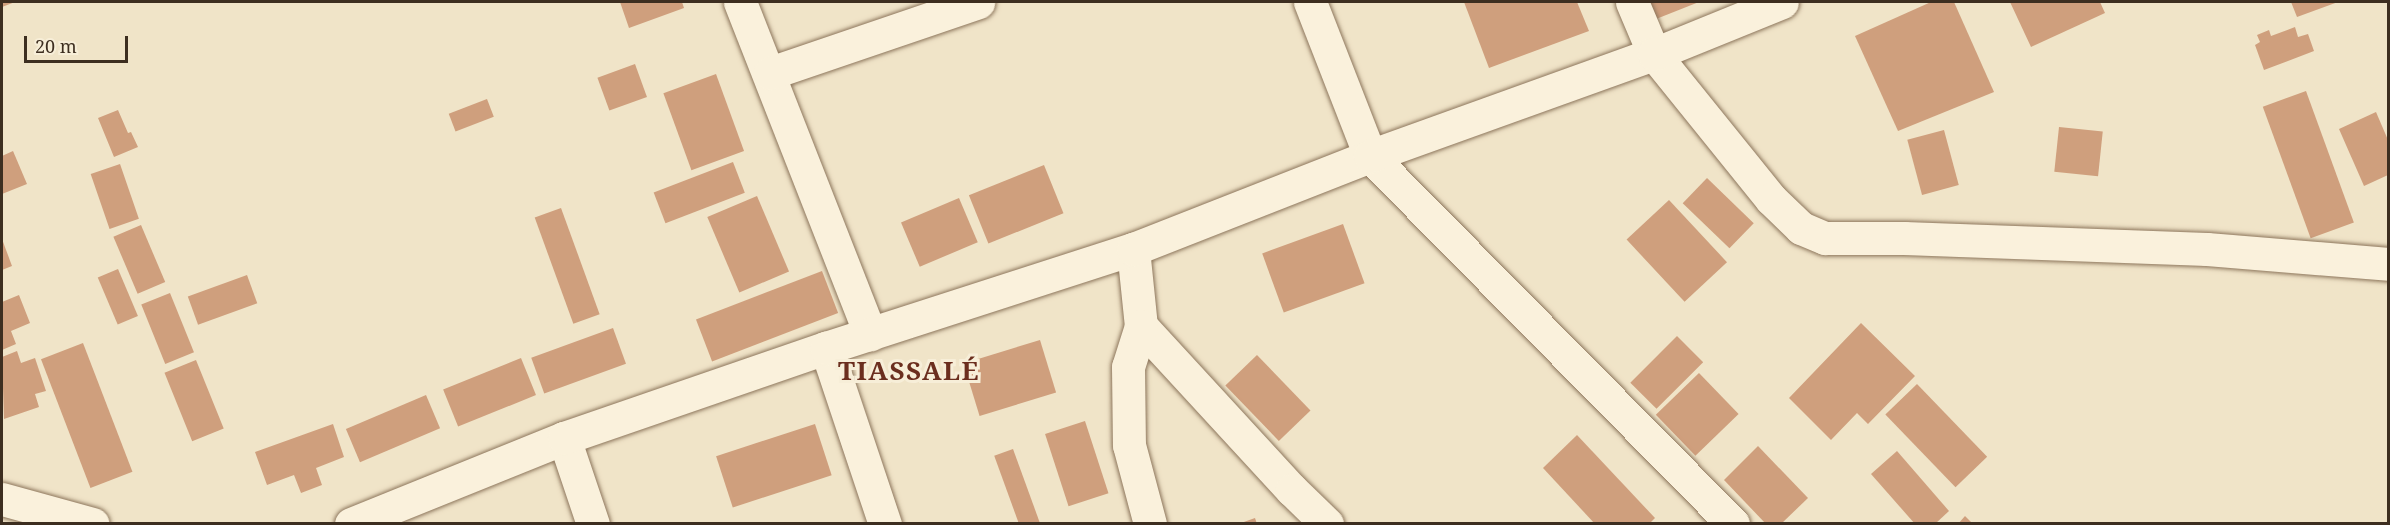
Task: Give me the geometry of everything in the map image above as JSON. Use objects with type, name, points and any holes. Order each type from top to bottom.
[{"type":"street","points":[[740,2],[770,73],[870,334]]},
{"type":"street","points":[[770,73],[978,2]]},
{"type":"street","points":[[1310,2],[1370,156],[1733,524]]},
{"type":"street","points":[[1632,2],[1654,54],[1771,199],[1801,228],[1826,238],[1904,238],[2207,249],[2388,264]]},
{"type":"street","points":[[351,524],[564,438],[826,348],[1133,249],[1370,156],[1654,54],[1782,2]]},
{"type":"street","points":[[1133,249],[1141,326],[1128,367],[1129,445],[1150,524]]},
{"type":"street","points":[[1141,326],[1292,490],[1328,524]]},
{"type":"street","points":[[826,348],[885,524]]},
{"type":"street","points":[[564,438],[593,524]]},
{"type":"street","points":[[2,499],[93,524]]},
{"type":"building","points":[[2,2],[15,2],[2,7]]},
{"type":"building","points":[[620,2],[682,2],[684,8],[629,28]]},
{"type":"building","points":[[1464,2],[1577,2],[1589,31],[1489,68]]},
{"type":"building","points":[[1643,2],[1699,2],[1651,21]]},
{"type":"building","points":[[1931,2],[1954,2],[1994,92],[1898,131],[1855,36]]},
{"type":"building","points":[[2010,2],[2100,2],[2105,13],[2031,47]]},
{"type":"building","points":[[2291,2],[2338,2],[2297,17]]},
{"type":"building","points":[[2295,27],[2298,37],[2308,34],[2314,51],[2264,70],[2255,45],[2260,42],[2257,35],[2269,30],[2271,36]]},
{"type":"building","points":[[635,64],[647,97],[609,111],[597,78]]},
{"type":"building","points":[[716,74],[744,151],[691,170],[663,93]]},
{"type":"building","points":[[2306,91],[2354,223],[2311,238],[2263,107]]},
{"type":"building","points":[[487,99],[494,117],[456,131],[449,114]]},
{"type":"building","points":[[118,110],[128,133],[131,132],[138,147],[114,157],[98,118]]},
{"type":"building","points":[[2376,112],[2388,140],[2388,175],[2364,186],[2339,129]]},
{"type":"building","points":[[2059,127],[2103,132],[2098,176],[2054,172]]},
{"type":"building","points":[[1944,130],[1959,185],[1922,195],[1907,140]]},
{"type":"building","points":[[13,151],[27,184],[2,194],[2,156]]},
{"type":"building","points":[[733,162],[745,193],[665,223],[654,192]]},
{"type":"building","points":[[120,164],[139,219],[110,229],[91,174]]},
{"type":"building","points":[[1044,165],[1063,213],[988,244],[969,195]]},
{"type":"building","points":[[1707,178],[1754,223],[1729,248],[1683,203]]},
{"type":"building","points":[[757,196],[789,271],[739,293],[707,217]]},
{"type":"building","points":[[959,198],[978,242],[920,267],[901,223]]},
{"type":"building","points":[[1669,200],[1727,262],[1685,302],[1627,240]]},
{"type":"building","points":[[561,208],[600,314],[573,324],[535,218]]},
{"type":"building","points":[[1343,224],[1365,283],[1284,313],[1262,253]]},
{"type":"building","points":[[141,225],[165,282],[138,294],[113,237]]},
{"type":"building","points":[[2,239],[12,266],[2,270]]},
{"type":"building","points":[[118,269],[138,316],[118,325],[98,278]]},
{"type":"building","points":[[822,271],[838,313],[712,361],[696,319]]},
{"type":"building","points":[[247,275],[257,303],[198,325],[188,297]]},
{"type":"building","points":[[170,293],[194,352],[165,364],[141,305]]},
{"type":"building","points":[[19,295],[30,323],[11,331],[16,344],[2,350],[2,302]]},
{"type":"building","points":[[1861,323],[1915,376],[1868,424],[1857,413],[1831,440],[1789,398]]},
{"type":"building","points":[[613,328],[626,364],[544,393],[531,358]]},
{"type":"building","points":[[1677,336],[1703,362],[1656,409],[1630,383]]},
{"type":"building","points":[[1040,340],[1056,393],[980,416],[963,363]]},
{"type":"building","points":[[83,343],[132,472],[90,488],[41,359]]},
{"type":"building","points":[[17,351],[21,363],[35,358],[46,391],[35,394],[39,407],[4,419],[2,357]]},
{"type":"building","points":[[1257,355],[1310,410],[1279,441],[1225,386]]},
{"type":"building","points":[[521,358],[536,395],[458,427],[443,389]]},
{"type":"building","points":[[196,360],[224,429],[192,441],[164,373]]},
{"type":"building","points":[[1699,373],[1739,414],[1695,456],[1656,415]]},
{"type":"building","points":[[1917,384],[1987,457],[1956,487],[1885,415]]},
{"type":"building","points":[[426,395],[440,428],[360,462],[346,429]]},
{"type":"building","points":[[1085,421],[1108,493],[1069,506],[1045,434]]},
{"type":"building","points":[[333,424],[344,457],[316,468],[322,485],[301,493],[294,475],[267,485],[255,452]]},
{"type":"building","points":[[815,424],[832,475],[733,507],[716,456]]},
{"type":"building","points":[[1577,435],[1655,518],[1649,524],[1595,524],[1543,468]]},
{"type":"building","points":[[1758,446],[1808,498],[1781,524],[1766,524],[1724,480]]},
{"type":"building","points":[[1013,449],[1040,524],[1019,524],[994,456]]},
{"type":"building","points":[[1897,451],[1949,511],[1935,524],[1915,524],[1871,474]]},
{"type":"building","points":[[1965,516],[1973,524],[1958,524]]},
{"type":"building","points":[[1255,518],[1257,524],[1241,524],[1241,523]]},
{"type":"district","name":"TIASSALÉ","points":[[909,371]]}]
